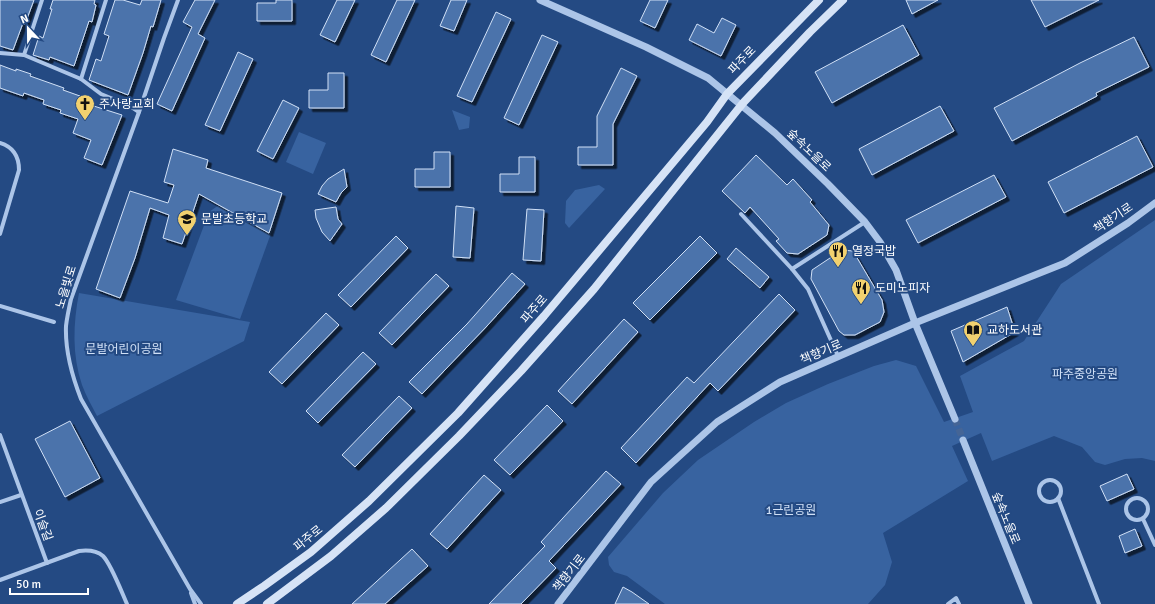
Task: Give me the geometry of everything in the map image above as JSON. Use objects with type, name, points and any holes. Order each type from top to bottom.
[{"type":"main road","name":"파주로","points":[[238,604],[311,552],[363,506],[458,413],[544,316],[702,128],[727,94],[819,0]]},
{"type":"main road","points":[[267,604],[331,556],[386,508],[480,414],[521,371],[594,289],[741,106],[810,32],[843,0]]},
{"type":"street","points":[[24,55],[42,0]]},
{"type":"street","points":[[81,79],[106,0]]},
{"type":"street","name":"노을빛로","points":[[178,0],[71,299],[66,324],[66,334],[75,382],[81,399],[190,589],[201,604]]},
{"type":"street","name":"숲속노을로","points":[[540,0],[708,78],[775,133],[865,222],[880,242],[896,270],[915,323],[955,419]]},
{"type":"street","points":[[0,53],[24,55],[81,79],[101,94],[130,106],[139,112]]},
{"type":"street","points":[[0,143],[13,149],[19,162],[19,170],[0,234]]},
{"type":"street","name":"책향기로","points":[[558,604],[651,482],[717,422],[780,382],[915,323],[1065,263],[1128,223],[1155,203]]},
{"type":"street","points":[[741,214],[792,269],[808,289],[838,356]]},
{"type":"street","points":[[792,269],[865,222]]},
{"type":"street","points":[[0,306],[54,322]]},
{"type":"street","name":"이슬길","points":[[0,435],[47,563]]},
{"type":"street","name":"숲속노을로","points":[[963,440],[1029,604]]},
{"type":"street","points":[[1058,498],[1052,502],[1048,502],[1042,498],[1039,492],[1041,485],[1051,480],[1057,483],[1060,489],[1058,498],[1099,604]]},
{"type":"street","points":[[0,502],[21,495]]},
{"type":"street","points":[[1136,498],[1146,502],[1148,509],[1143,518],[1136,520],[1132,519],[1127,514],[1126,507],[1130,501],[1136,498]]},
{"type":"street","points":[[1143,518],[1155,545]]},
{"type":"street","points":[[0,580],[79,551],[88,550],[96,552],[107,562],[127,604]]},
{"type":"street","name":"노을빛로","points":[[190,589],[195,604]]},
{"type":"street","points":[[948,604],[956,598],[959,604]]},
{"type":"green space","points":[[452,110],[470,117],[469,128],[459,130]]},
{"type":"green space","points":[[299,132],[326,143],[313,174],[286,162]]},
{"type":"green space","points":[[599,185],[605,189],[569,228],[565,223],[566,201],[575,190]]},
{"type":"green space","points":[[219,205],[274,225],[240,319],[176,300],[209,212]]},
{"type":"green space","name":"1근린공원","points":[[1155,220],[1155,461],[1142,458],[1125,459],[1105,465],[1095,462],[1082,447],[1054,436],[992,461],[981,433],[952,446],[968,481],[883,533],[892,562],[885,585],[868,604],[665,604],[627,576],[614,572],[609,565],[608,557],[663,493],[698,460],[754,422],[786,403],[828,384],[874,366],[896,360],[916,366],[944,422],[973,412],[960,376],[1024,341],[1061,284]]},
{"type":"green space","name":"문발어린이공원","points":[[79,293],[250,322],[244,341],[97,416],[82,385],[76,362],[74,339]]},
{"type":"building","points":[[0,0],[34,0],[25,24],[23,23],[13,50],[0,46]]},
{"type":"building","points":[[53,0],[95,0],[94,4],[96,5],[92,22],[89,21],[74,66],[50,57],[49,60],[33,55],[39,36],[43,38],[52,9],[50,9]]},
{"type":"building","points":[[115,0],[123,0],[140,5],[142,0],[161,0],[153,27],[151,26],[128,95],[89,80],[96,59],[101,61],[109,36],[104,34]]},
{"type":"building","points":[[195,0],[215,0],[198,34],[205,38],[172,111],[157,104],[192,27],[183,22]]},
{"type":"building","points":[[276,0],[292,0],[292,21],[257,21],[257,3],[276,3]]},
{"type":"building","points":[[337,0],[355,0],[335,42],[320,35]]},
{"type":"building","points":[[397,0],[415,0],[386,62],[371,55]]},
{"type":"building","points":[[451,0],[467,0],[454,31],[440,26]]},
{"type":"building","points":[[650,0],[668,0],[655,28],[640,21]]},
{"type":"building","points":[[906,0],[938,0],[912,14]]},
{"type":"building","points":[[1031,0],[1099,0],[1045,27]]},
{"type":"building","points":[[496,12],[511,19],[472,102],[457,96]]},
{"type":"building","points":[[722,18],[736,25],[721,56],[689,40],[697,24],[714,33]]},
{"type":"building","points":[[903,25],[919,55],[832,103],[815,72]]},
{"type":"building","points":[[542,35],[558,42],[519,125],[504,118]]},
{"type":"building","points":[[1134,37],[1149,67],[1096,93],[1097,96],[1012,141],[994,108],[1080,63]]},
{"type":"building","points":[[238,52],[253,59],[220,131],[205,125]]},
{"type":"building","points":[[0,65],[16,71],[16,69],[31,74],[30,76],[64,88],[63,90],[80,96],[78,101],[122,115],[102,165],[84,158],[91,140],[73,133],[78,119],[60,113],[61,110],[43,104],[44,100],[24,93],[23,96],[0,88]]},
{"type":"building","points":[[621,68],[637,76],[613,124],[613,165],[578,165],[578,147],[597,147],[597,116]]},
{"type":"building","points":[[328,73],[344,73],[344,108],[309,108],[309,90],[328,90]]},
{"type":"building","points":[[283,100],[299,108],[273,159],[257,151]]},
{"type":"building","points":[[940,106],[954,131],[872,175],[859,149]]},
{"type":"building","points":[[1137,136],[1153,167],[1064,213],[1048,182]]},
{"type":"building","points":[[173,149],[208,160],[206,168],[282,193],[269,233],[199,194],[182,244],[163,238],[169,215],[150,208],[135,258],[120,298],[96,289],[130,191],[168,203],[174,185],[164,182]]},
{"type":"building","points":[[434,152],[450,152],[450,187],[415,187],[415,169],[434,169]]},
{"type":"building","points":[[756,155],[787,185],[793,179],[812,200],[810,202],[829,225],[827,235],[798,254],[787,253],[776,241],[779,239],[750,207],[745,213],[722,191]]},
{"type":"building","points":[[519,157],[535,157],[535,192],[500,192],[500,174],[519,174]]},
{"type":"building","points":[[344,169],[347,187],[341,193],[336,202],[318,194],[328,179]]},
{"type":"building","points":[[994,175],[1006,197],[918,243],[906,220]]},
{"type":"building","points":[[456,206],[474,208],[470,258],[453,257]]},
{"type":"building","points":[[336,207],[338,219],[342,224],[330,241],[322,232],[316,218],[315,210]]},
{"type":"building","points":[[527,209],[544,210],[541,261],[523,260]]},
{"type":"building","points":[[396,236],[408,248],[351,307],[338,295]]},
{"type":"building","points":[[700,236],[717,253],[650,320],[633,303]]},
{"type":"building","points":[[736,248],[769,277],[760,288],[727,259]]},
{"type":"building","points":[[842,250],[853,251],[882,300],[884,312],[880,322],[855,335],[844,335],[839,331],[811,279],[812,270]]},
{"type":"building","points":[[512,273],[525,284],[422,394],[409,382],[467,324]]},
{"type":"building","points":[[436,274],[449,286],[392,345],[379,333]]},
{"type":"building","points":[[779,294],[795,310],[718,391],[710,383],[636,463],[621,448],[687,377],[694,383]]},
{"type":"building","name":"교하도서관","points":[[1007,307],[1015,332],[963,362],[951,331]]},
{"type":"building","points":[[326,313],[339,325],[282,384],[269,372]]},
{"type":"building","points":[[624,319],[638,332],[572,404],[558,391]]},
{"type":"building","points":[[363,352],[376,364],[318,423],[306,411]]},
{"type":"building","points":[[399,396],[412,408],[355,467],[342,455]]},
{"type":"building","points":[[547,405],[563,421],[510,475],[494,460]]},
{"type":"building","points":[[70,421],[100,478],[65,497],[35,439]]},
{"type":"building","points":[[606,471],[621,484],[549,561],[556,568],[521,604],[489,604],[545,546],[541,542]]},
{"type":"building","points":[[1127,474],[1134,489],[1107,501],[1100,486]]},
{"type":"building","points":[[484,475],[501,490],[447,549],[430,534]]},
{"type":"building","points":[[1135,529],[1142,546],[1125,553],[1119,536]]},
{"type":"building","points":[[412,549],[428,566],[385,604],[352,604]]},
{"type":"building","points":[[623,587],[632,592],[649,604],[615,604]]},
{"type":"tunnel","points":[[955,419],[963,440]]},
{"type":"place","name":"주사랑교회","points":[[85,121]]},
{"type":"place","name":"문발초등학교","points":[[187,236]]},
{"type":"place","name":"열정국밥","points":[[838,268]]},
{"type":"place","name":"도미노피자","points":[[861,305]]},
{"type":"place","name":"교하도서관","points":[[973,347]]},
{"type":"park label","name":"파주중앙공원","points":[[1085,374]]}]
